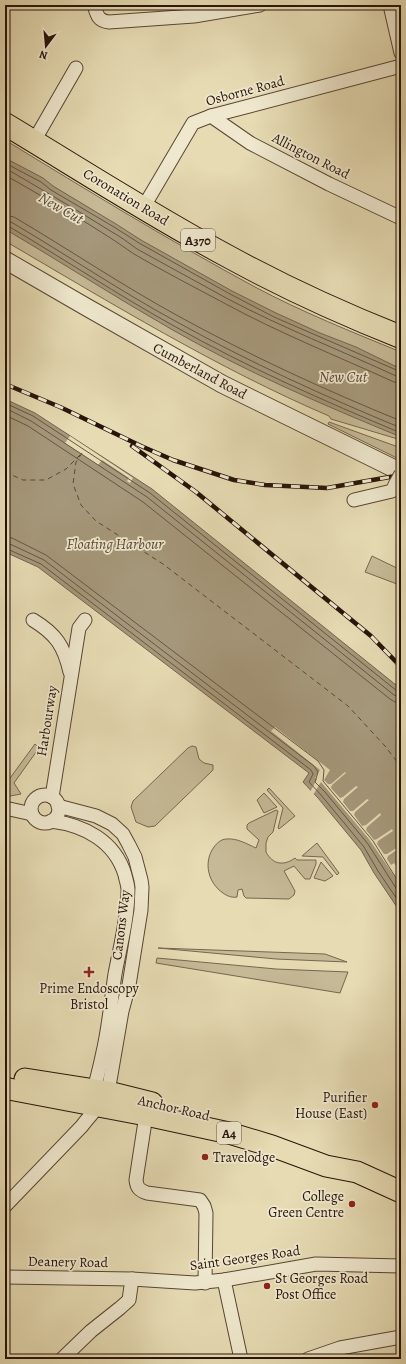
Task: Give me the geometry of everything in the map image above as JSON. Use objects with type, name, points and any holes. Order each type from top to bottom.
[{"type":"highway","name":"Coronation Road","points":[[5,124],[143,208],[231,258],[312,298],[401,337]]},
{"type":"main road","name":"Anchor Road","points":[[5,1078],[11,1077],[146,1115],[229,1133],[278,1148],[326,1166],[357,1172]]},
{"type":"main road","name":"Anchor Road","points":[[5,1088],[247,1124],[277,1132],[329,1153],[357,1172],[401,1192]]},
{"type":"street","points":[[94,5],[99,18],[103,21],[110,22],[194,16],[260,5]]},
{"type":"street","points":[[390,5],[401,53]]},
{"type":"street","name":"Osborne Road","points":[[143,208],[193,123],[211,116],[401,66]]},
{"type":"street","points":[[34,141],[76,68]]},
{"type":"street","name":"Allington Road","points":[[211,116],[250,143],[329,184],[401,218]]},
{"type":"street","name":"Cumberland Road","points":[[5,260],[222,384],[397,474]]},
{"type":"street","points":[[354,500],[392,490],[397,474]]},
{"type":"street","name":"Harbourway","points":[[33,620],[51,633],[62,646],[66,655],[71,678]]},
{"type":"street","name":"Harbourway","points":[[51,799],[79,628],[85,620]]},
{"type":"street","points":[[6,808],[32,809],[37,797],[51,799],[58,814],[51,821]]},
{"type":"street","name":"Canons Way","points":[[51,799],[96,816],[112,824],[122,834],[129,845],[135,857],[141,880],[141,910],[129,985],[96,1102]]},
{"type":"street","name":"Canons Way","points":[[32,809],[38,821],[47,823],[51,821],[60,822],[80,828],[100,838],[110,847],[117,858],[123,870],[128,889],[124,924],[96,1102]]},
{"type":"street","points":[[5,1206],[82,1126],[96,1102]]},
{"type":"street","points":[[146,1115],[136,1186],[146,1193],[200,1200],[206,1213],[205,1283]]},
{"type":"street","name":"Saint Georges Road","points":[[132,1279],[205,1283],[316,1264],[401,1266]]},
{"type":"street","name":"Deanery Road","points":[[5,1277],[132,1279]]},
{"type":"street","points":[[62,1359],[91,1331],[129,1300],[132,1279]]},
{"type":"street","points":[[224,1280],[241,1359]]},
{"type":"street","points":[[308,1359],[340,1348],[401,1337]]},
{"type":"shaded area","points":[[5,140],[223,270],[309,313],[401,352],[401,381],[368,368],[5,169]]},
{"type":"shaded area","points":[[5,218],[401,426],[401,440],[331,419],[329,416],[246,377],[165,334],[5,241]]},
{"type":"shaded area","points":[[329,422],[401,448],[401,460],[328,424]]},
{"type":"shaded area","points":[[372,556],[401,570],[397,584],[365,572]]},
{"type":"shaded area","points":[[35,744],[39,748],[14,783],[21,794],[5,797],[5,785]]},
{"type":"shaded area","points":[[192,746],[196,747],[199,759],[204,763],[213,765],[213,770],[155,826],[148,827],[136,822],[131,807],[133,801],[188,748]]},
{"type":"shaded area","points":[[269,788],[295,816],[279,829],[283,808],[267,790]]},
{"type":"shaded area","points":[[264,793],[277,807],[264,813],[257,800]]},
{"type":"shaded area","points":[[276,810],[278,811],[273,832],[268,837],[266,852],[272,860],[279,863],[291,861],[295,858],[297,860],[316,860],[316,864],[310,879],[305,879],[294,866],[284,871],[295,891],[294,895],[289,899],[246,898],[242,889],[238,890],[237,897],[228,896],[214,884],[209,872],[209,859],[214,847],[221,840],[234,839],[256,848],[259,840],[247,829],[247,825]]},
{"type":"shaded area","points":[[317,843],[339,873],[337,875],[323,857],[302,856]]},
{"type":"shaded area","points":[[321,862],[333,876],[325,881],[314,878]]},
{"type":"shaded area","points":[[158,948],[325,954],[347,962],[276,959]]},
{"type":"shaded area","points":[[157,958],[276,969],[348,972],[340,993],[156,963]]},
{"type":"water","name":"New Cut","points":[[5,158],[43,178],[53,186],[141,240],[232,291],[276,313],[356,347],[401,369],[401,437],[284,387],[227,359],[129,305],[5,229]]},
{"type":"water","name":"Floating Harbour","points":[[5,399],[35,413],[152,489],[401,689],[401,913],[374,873],[361,850],[303,782],[309,773],[38,567],[5,552]]},
{"type":"pier","points":[[70,436],[133,478],[130,483],[127,481],[129,478],[102,460],[98,465],[65,443]]},
{"type":"pier","points":[[275,727],[330,770],[324,780],[328,784],[331,784],[345,772],[346,773],[332,785],[331,788],[340,798],[356,786],[358,787],[344,799],[343,802],[350,811],[353,811],[367,799],[369,800],[355,812],[354,815],[362,826],[366,825],[380,813],[381,815],[367,827],[366,830],[374,840],[392,829],[393,831],[378,841],[377,844],[384,854],[387,854],[401,845],[401,847],[388,856],[387,859],[391,865],[394,863],[401,873],[401,886],[369,839],[321,782],[313,795],[310,792],[317,779],[315,778],[320,770],[271,731]]},
{"type":"ferry route","points":[[82,453],[76,462],[73,484],[81,505],[96,521],[163,564],[348,706],[385,746],[401,767]]},
{"type":"ferry route","points":[[5,472],[23,480],[46,480],[66,469],[80,455]]},
{"type":"railway","points":[[5,384],[60,407],[173,460],[234,480],[265,485],[327,488],[401,475]]},
{"type":"railway","points":[[132,446],[196,492],[371,636],[401,667]]},
{"type":"place","name":"Prime Endoscopy Bristol","points":[[89,972]]},
{"type":"place","name":"Purifier House (East)","points":[[375,1105]]},
{"type":"place","name":"Travelodge","points":[[205,1157]]},
{"type":"place","name":"College Green Centre","points":[[352,1204]]},
{"type":"place","name":"St Georges Road Post Office","points":[[267,1286]]}]
